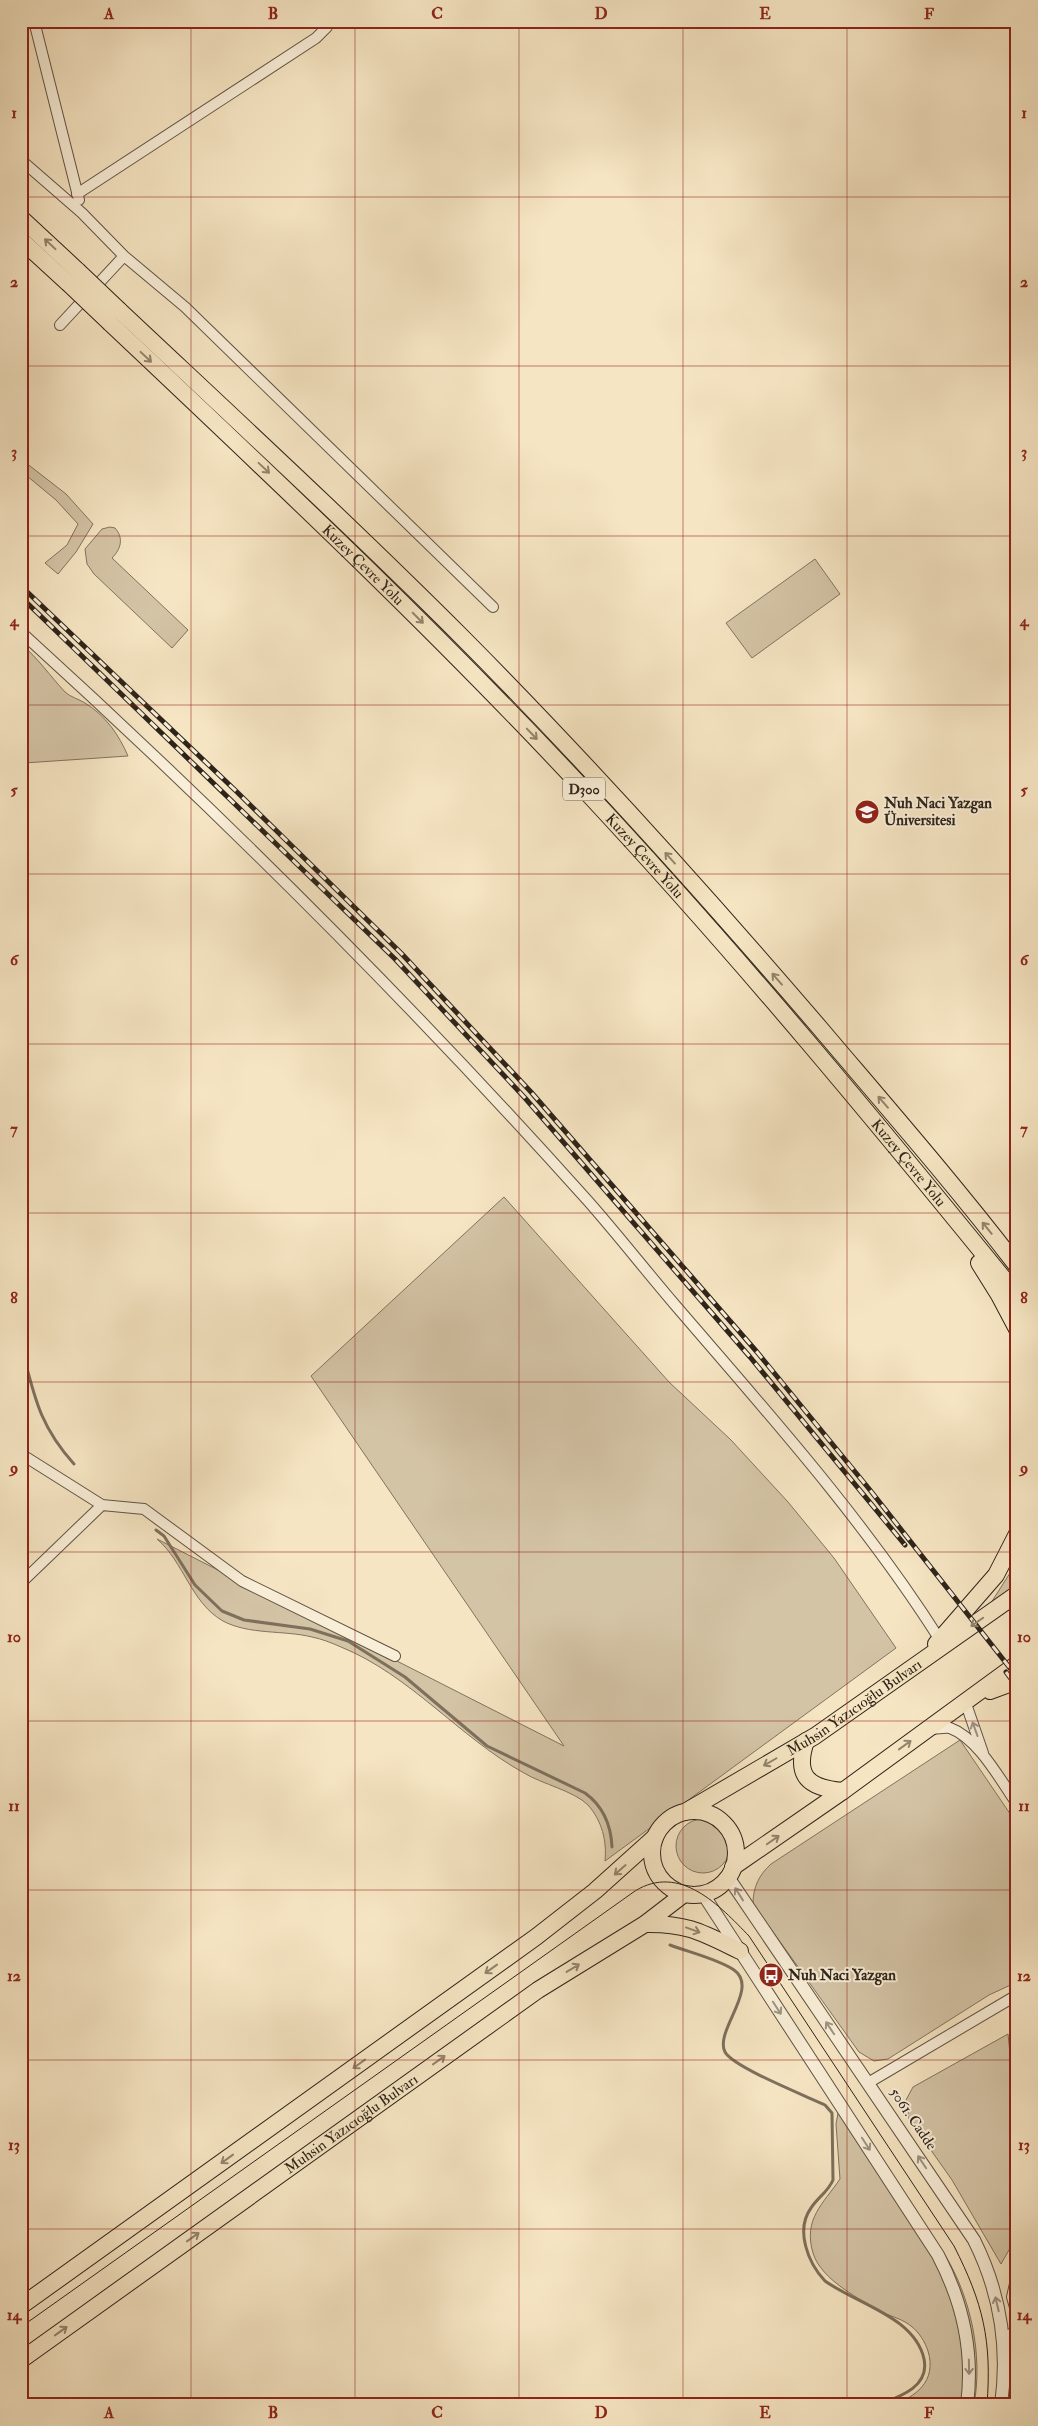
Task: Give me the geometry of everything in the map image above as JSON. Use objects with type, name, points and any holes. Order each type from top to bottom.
[{"type":"highway","name":"D300","points":[[21,218],[73,277],[115,317]]},
{"type":"highway","name":"D300","points":[[21,240],[73,277]]},
{"type":"highway","name":"Kuzey Çevre Yolu","points":[[115,317],[470,670],[658,870],[748,970],[870,1114],[1017,1295]]},
{"type":"highway","name":"Kuzey Çevre Yolu","points":[[115,317],[334,512],[463,638],[568,747],[760,959],[907,1130],[1017,1266]]},
{"type":"highway","points":[[870,1114],[975,1256],[1000,1295],[1017,1329]]},
{"type":"highway","points":[[921,1662],[996,1575],[1017,1534]]},
{"type":"highway","name":"Muhsin Yazıcıoğlu Bulvarı","points":[[686,1812],[806,1741],[1017,1594]]},
{"type":"highway","points":[[655,1837],[652,1852],[659,1875],[668,1885],[684,1894],[703,1894],[717,1887],[731,1872],[1017,1664]]},
{"type":"highway","points":[[965,1701],[1017,1681]]},
{"type":"highway","points":[[806,1741],[801,1763],[806,1778],[819,1787],[843,1791]]},
{"type":"highway","points":[[21,2306],[536,1937],[595,1891],[655,1837],[664,1823],[686,1812],[709,1814],[723,1823],[734,1844],[731,1872]]},
{"type":"highway","name":"Muhsin Yazıcıoğlu Bulvarı","points":[[21,2360],[538,1990],[645,1924],[684,1894]]},
{"type":"highway","points":[[645,1924],[672,1924],[690,1928],[740,1952]]},
{"type":"street","points":[[34,21],[82,214]]},
{"type":"street","points":[[77,194],[316,38],[327,27]]},
{"type":"street","points":[[21,160],[82,214],[124,256],[185,307],[493,607]]},
{"type":"street","points":[[60,325],[124,256]]},
{"type":"street","points":[[21,632],[234,831],[383,980],[591,1204],[776,1423],[888,1562],[940,1640]]},
{"type":"street","points":[[21,1454],[102,1505],[144,1509],[242,1581],[395,1656]]},
{"type":"street","points":[[21,1583],[102,1505]]},
{"type":"street","points":[[965,1701],[984,1756]]},
{"type":"street","points":[[927,1729],[949,1728],[961,1734],[984,1756],[1017,1804]]},
{"type":"street","name":"5061. Cadde","points":[[731,1872],[868,2083],[974,2240],[994,2288],[1003,2339],[1004,2376],[1002,2405]]},
{"type":"street","points":[[703,1894],[928,2238],[944,2267],[959,2300],[966,2330],[969,2363],[967,2405]]},
{"type":"street","points":[[868,2083],[1017,1995]]},
{"type":"street","points":[[1017,2275],[1012,2297],[1017,2314]]},
{"type":"street","points":[[1003,2339],[1017,2330]]},
{"type":"shaded area","points":[[21,459],[66,494],[93,524],[76,552],[58,574],[45,563],[67,545],[78,524],[56,500],[21,471]]},
{"type":"shaded area","points":[[115,528],[120,536],[118,551],[112,558],[188,630],[172,648],[94,574],[87,564],[85,549],[102,529]]},
{"type":"shaded area","points":[[815,559],[840,594],[752,658],[726,623]]},
{"type":"shaded area","points":[[21,644],[65,692],[93,708],[105,720],[116,733],[128,756],[24,763],[21,746]]},
{"type":"shaded area","points":[[504,1197],[669,1382],[731,1440],[788,1502],[834,1558],[896,1648],[605,1861],[603,1831],[593,1811],[582,1800],[531,1777],[500,1758],[390,1673],[366,1659],[316,1638],[244,1628],[223,1621],[203,1604],[174,1559],[157,1539],[564,1746],[311,1376]]},
{"type":"shaded area","points":[[1017,1562],[1017,1591],[989,1606]]},
{"type":"shaded area","points":[[960,1740],[1017,1824],[1017,1982],[989,1995],[888,2059],[874,2061],[859,2052],[753,1904],[753,1898],[760,1877],[771,1864]]},
{"type":"shaded area","points":[[698,1819],[708,1819],[718,1823],[726,1831],[730,1846],[726,1861],[718,1869],[708,1873],[698,1873],[688,1869],[680,1861],[676,1851],[676,1841],[680,1831],[688,1823]]},
{"type":"shaded area","points":[[1008,2034],[1017,2123],[1017,2236],[1001,2264],[952,2180],[909,2119],[906,2100],[913,2087]]},
{"type":"shaded area","points":[[839,2108],[945,2255],[954,2272],[962,2290],[973,2327],[977,2367],[974,2405],[890,2405],[916,2393],[927,2379],[930,2371],[930,2362],[925,2344],[917,2331],[908,2324],[864,2302],[843,2288],[824,2272],[817,2263],[811,2241],[813,2221],[821,2204],[840,2179],[836,2124]]},
{"type":"waterway","points":[[21,1345],[34,1394],[45,1422],[52,1435],[74,1464]]},
{"type":"waterway","points":[[156,1530],[164,1536],[195,1585],[222,1611],[244,1620],[310,1629],[348,1641],[405,1677],[487,1746],[585,1793],[597,1804],[605,1817],[610,1831],[612,1847]]},
{"type":"waterway","points":[[670,1945],[720,1962],[734,1970],[741,1978],[740,1998],[725,2033],[723,2043],[725,2052],[755,2073],[825,2105],[832,2113],[833,2180],[806,2217],[804,2236],[809,2256],[825,2281],[883,2313],[909,2332],[918,2345],[924,2359],[925,2369],[918,2384],[911,2390],[878,2405]]},
{"type":"tram line","points":[[21,2327],[635,1891],[652,1884],[668,1882],[683,1885],[712,1901],[749,1936],[954,2246],[979,2304],[983,2322],[988,2361],[987,2405]]},
{"type":"railway","points":[[21,586],[236,791],[401,953],[531,1092],[757,1352],[870,1490],[1017,1677]]},
{"type":"railway","points":[[21,597],[395,959],[525,1098],[750,1357],[905,1545]]},
{"type":"railway","points":[[1006,1672],[1017,1687]]},
{"type":"place","name":"Nuh Naci Yazgan Üniversitesi","points":[[867,812]]},
{"type":"place","name":"Nuh Naci Yazgan","points":[[771,1975]]}]
